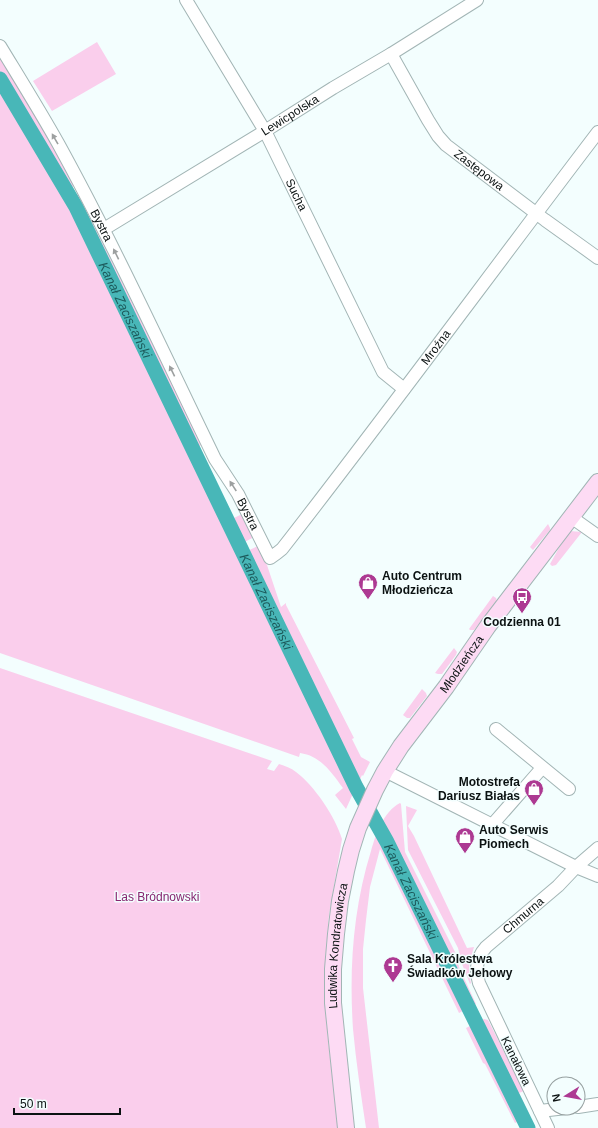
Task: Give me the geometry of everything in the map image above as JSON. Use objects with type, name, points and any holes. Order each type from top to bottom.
[{"type":"main road","name":"Młodzieńcza","points":[[385,771],[401,746],[446,687],[488,626],[598,482]]},
{"type":"main road","name":"Ludwika Kondratowicza","points":[[346,1128],[333,1003],[333,969],[336,934],[340,901],[351,850],[364,815],[385,771]]},
{"type":"street","name":"Sucha","points":[[186,0],[265,131],[383,372],[404,389]]},
{"type":"street","name":"Lewicpolska","points":[[104,229],[477,0]]},
{"type":"street","name":"Bystra","points":[[0,46],[52,132],[104,229],[215,459],[238,494],[270,558]]},
{"type":"street","name":"Zastępowa","points":[[391,54],[428,120],[438,136],[446,145],[598,258]]},
{"type":"street","name":"Mroźna","points":[[270,558],[282,549],[332,485],[598,132]]},
{"type":"street","points":[[571,517],[598,536]]},
{"type":"street","points":[[496,729],[569,789]]},
{"type":"street","points":[[492,825],[542,768]]},
{"type":"street","points":[[385,771],[576,867],[598,876]]},
{"type":"street","name":"Chmurna","points":[[485,994],[477,977],[476,967],[482,952],[558,886],[576,867],[598,848]]},
{"type":"street","name":"Kanałowa","points":[[485,994],[548,1128]]},
{"type":"street","points":[[586,1106],[598,1104]]},
{"type":"street","points":[[540,1111],[546,1110]]},
{"type":"green space","points":[[97,42],[116,74],[52,111],[33,81]]},
{"type":"green space","points":[[0,57],[52,143],[74,186],[68,189],[0,75]]},
{"type":"green space","points":[[0,83],[74,208],[355,789],[346,809],[335,795],[343,788],[325,766],[314,757],[300,753],[299,757],[0,653]]},
{"type":"green space","points":[[78,194],[203,444],[196,448],[232,519],[242,514],[254,537],[241,544],[73,197]]},
{"type":"green space","points":[[548,524],[550,530],[533,550],[530,547]]},
{"type":"green space","points":[[570,531],[582,532],[556,565],[552,566],[550,564]]},
{"type":"green space","points":[[258,546],[267,565],[281,607],[286,603],[354,738],[352,739],[361,757],[370,762],[358,784],[245,552]]},
{"type":"green space","points":[[493,596],[497,601],[474,630],[470,630],[469,629]]},
{"type":"green space","points":[[454,648],[457,652],[456,655],[442,674],[435,673]]},
{"type":"green space","name":"Las Bródnowski","points":[[0,668],[272,761],[267,769],[274,771],[279,764],[286,766],[303,778],[324,802],[342,839],[329,915],[324,994],[338,1128],[0,1128]]},
{"type":"green space","points":[[422,689],[427,696],[410,718],[407,718],[403,715]]},
{"type":"green space","points":[[400,803],[405,852],[456,954],[459,967],[476,1004],[459,1013],[380,849],[370,887],[363,949],[363,988],[379,1128],[366,1128],[353,1029],[352,962],[356,917],[365,873],[375,838],[381,824],[389,812]]},
{"type":"green space","points":[[406,806],[417,810],[408,826],[467,948],[474,947],[471,956],[469,973],[470,984],[462,964],[458,948],[408,850]]},
{"type":"green space","points":[[484,1019],[488,1020],[524,1091],[519,1093],[530,1116],[515,1123],[466,1028]]},
{"type":"waterway","name":"Kanał Zaciszański","points":[[0,79],[76,207],[356,787],[387,842],[528,1128]]},
{"type":"place","name":"Auto Centrum Młodzieńcza","points":[[368,600]]},
{"type":"place","name":"Codzienna 01","points":[[522,614]]},
{"type":"place","name":"Motostrefa Dariusz Białas","points":[[534,806]]},
{"type":"place","name":"Auto Serwis Piomech","points":[[465,854]]},
{"type":"place","name":"Sala Królestwa Świadków Jehowy","points":[[393,983]]}]
